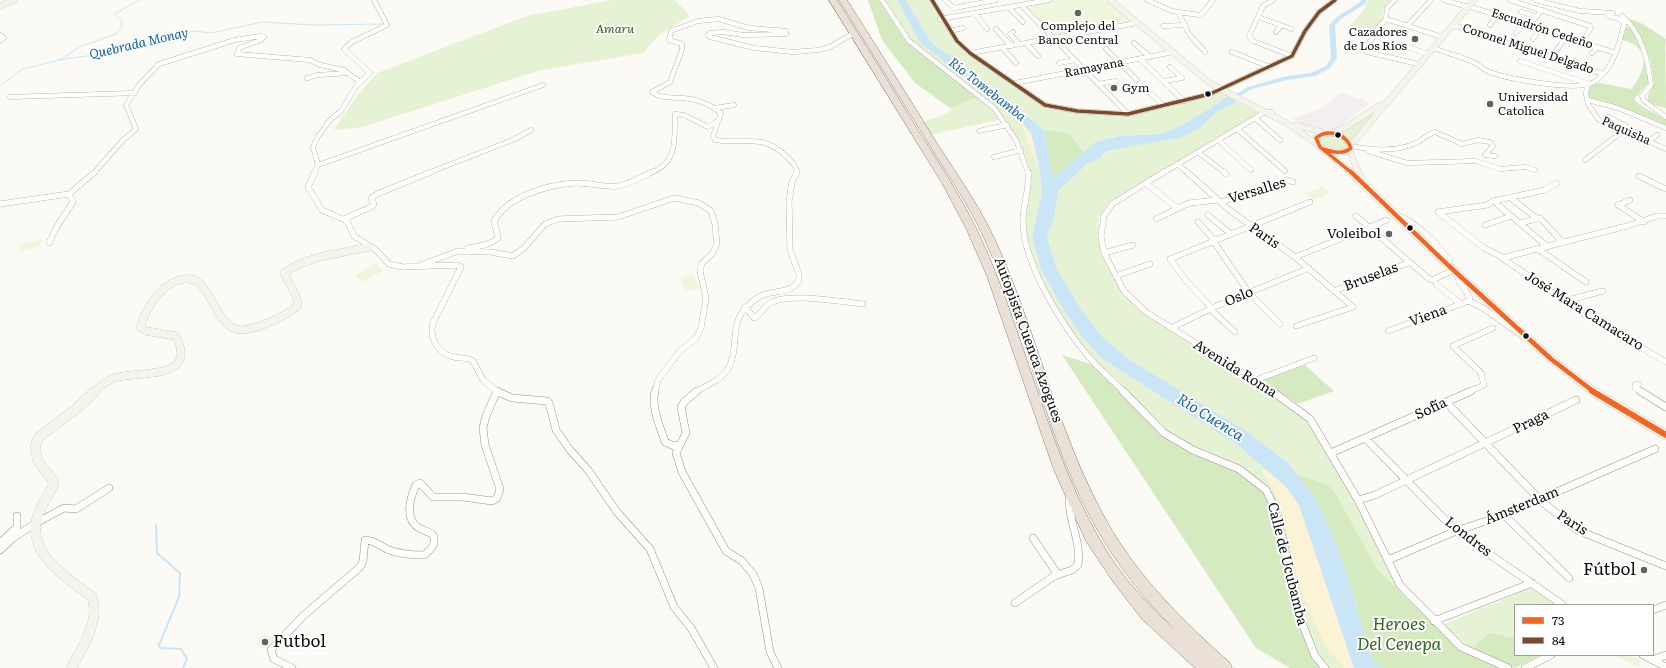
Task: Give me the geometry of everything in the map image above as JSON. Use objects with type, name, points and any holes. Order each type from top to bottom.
[{"type":"highway","name":"Autopista Cuenca Azogues","points":[[833,0],[947,184],[976,238],[994,281],[1045,429],[1070,494],[1095,544],[1126,588],[1155,623],[1175,638],[1206,668]]},
{"type":"highway","name":"Autopista Cuenca Azogues","points":[[843,0],[980,219],[1004,272],[1079,478],[1102,525],[1127,563],[1156,600],[1225,668]]},
{"type":"main road","points":[[0,6],[15,0]]},
{"type":"main road","points":[[1110,0],[1204,79],[1306,129],[1345,138],[1350,147],[1356,170],[1362,182]]},
{"type":"main road","points":[[1115,0],[1225,90]]},
{"type":"main road","points":[[1378,109],[1350,147],[1335,153],[1322,148],[1316,141],[1316,138],[1340,130],[1378,109],[1386,102],[1474,0]]},
{"type":"main road","points":[[1269,112],[1322,148],[1362,182],[1393,213],[1533,343],[1592,391],[1666,436]]},
{"type":"main road","points":[[71,668],[83,648],[94,618],[96,604],[92,597],[47,559],[38,546],[35,535],[36,523],[52,492],[54,482],[35,453],[35,443],[39,437],[76,409],[109,380],[124,376],[159,372],[172,367],[180,359],[181,347],[176,336],[164,332],[146,331],[140,327],[152,304],[164,289],[181,278],[194,278],[203,286],[232,328],[242,331],[249,330],[291,312],[298,306],[297,298],[284,272],[290,268],[310,261],[369,247]]},
{"type":"street","points":[[374,0],[387,26],[352,42],[344,49],[345,52],[369,71],[369,75],[360,82],[341,111],[330,120],[317,138],[313,147],[318,165],[308,187],[322,210],[344,219],[354,236],[369,247],[376,250],[385,261],[393,266],[414,267],[454,265],[461,267],[460,273],[446,294],[432,326],[431,337],[446,354],[453,357],[469,359],[474,362],[482,379],[497,391],[512,399],[547,401],[549,403],[550,416],[556,430],[570,450],[588,470],[617,512],[650,549],[674,607],[691,628],[714,668]]},
{"type":"street","name":"Calle de Ucubamba","points":[[882,0],[909,41],[994,108],[1007,125],[1021,150],[1027,167],[1029,181],[1023,224],[1032,265],[1067,328],[1088,356],[1164,433],[1193,450],[1239,469],[1266,490],[1273,504],[1283,540],[1295,605],[1315,656],[1325,668]]},
{"type":"street","points":[[932,0],[941,19],[957,41],[970,53],[1034,97],[1053,107],[1103,114],[1128,114],[1225,90],[1292,56],[1305,31],[1319,12],[1335,0]]},
{"type":"street","points":[[945,0],[954,8],[995,0]]},
{"type":"street","points":[[970,0],[974,4]]},
{"type":"street","points":[[941,19],[1049,0]]},
{"type":"street","points":[[1147,0],[1154,5],[1178,12],[1202,14],[1214,0]]},
{"type":"street","points":[[1273,0],[1263,6],[1249,36],[1250,39],[1292,56]]},
{"type":"street","points":[[1395,0],[1387,8],[1386,19],[1372,35],[1374,36],[1364,50],[1418,64]]},
{"type":"street","points":[[1407,26],[1431,0]]},
{"type":"street","name":"Escuadrón Cedeño","points":[[1444,0],[1524,23],[1616,53]]},
{"type":"street","points":[[1510,0],[1587,25],[1591,28],[1582,42]]},
{"type":"street","points":[[1535,0],[1572,9],[1612,13],[1623,17],[1629,22],[1643,47],[1650,71],[1651,85],[1642,96],[1644,101],[1666,117]]},
{"type":"street","points":[[1541,0],[1572,9]]},
{"type":"street","points":[[1021,5],[1128,114]]},
{"type":"street","points":[[1008,7],[1023,22]]},
{"type":"street","points":[[1529,25],[1542,10]]},
{"type":"street","points":[[1178,12],[1189,34],[1205,52]]},
{"type":"street","points":[[1521,12],[1536,16]]},
{"type":"street","points":[[974,13],[987,29]]},
{"type":"street","points":[[1490,24],[1497,15]]},
{"type":"street","points":[[1433,48],[1474,62],[1492,73],[1582,86],[1604,74],[1616,53],[1624,24],[1620,19],[1608,16]]},
{"type":"street","points":[[1258,17],[1292,29]]},
{"type":"street","points":[[778,668],[767,647],[764,620],[754,572],[739,557],[726,551],[720,542],[682,472],[676,453],[679,445],[685,438],[686,433],[681,413],[682,405],[686,399],[712,383],[728,368],[732,361],[734,339],[746,307],[756,298],[766,294],[790,290],[799,280],[799,274],[790,250],[789,201],[792,182],[797,170],[792,161],[772,144],[752,140],[727,142],[715,140],[713,136],[721,118],[721,113],[716,108],[692,99],[665,98],[652,92],[670,82],[682,50],[682,44],[674,42],[668,38],[674,28],[698,21],[719,19],[749,28],[785,31],[786,34],[781,35],[767,33],[743,35],[720,32],[710,33],[708,36],[748,47],[783,52],[824,49],[833,46],[854,33]]},
{"type":"street","points":[[1386,19],[1442,37]]},
{"type":"street","points":[[1587,25],[1591,19]]},
{"type":"street","points":[[970,53],[1138,23]]},
{"type":"street","points":[[1516,33],[1524,23]]},
{"type":"street","points":[[1163,26],[1184,25]]},
{"type":"street","points":[[1276,32],[1281,25]]},
{"type":"street","name":"Coronel Miguel Delgado","points":[[1453,25],[1604,74]]},
{"type":"street","points":[[950,31],[963,28]]},
{"type":"street","points":[[1533,39],[1540,28]]},
{"type":"street","points":[[996,29],[1011,46]]},
{"type":"street","points":[[1013,32],[1010,34],[1019,44]]},
{"type":"street","points":[[0,35],[4,38],[0,41]]},
{"type":"street","points":[[0,204],[70,194],[99,169],[122,141],[136,129],[135,123],[126,105],[139,85],[159,64],[221,44],[255,36],[264,37],[261,40],[239,48],[237,50],[237,54],[305,59],[349,73],[360,82]]},
{"type":"street","points":[[1374,36],[1428,54]]},
{"type":"street","points":[[1556,51],[1566,37]]},
{"type":"street","points":[[1026,43],[1038,56]]},
{"type":"street","points":[[1134,43],[1150,57]]},
{"type":"street","points":[[1002,47],[1016,64]]},
{"type":"street","points":[[1592,53],[1598,47]]},
{"type":"street","points":[[1106,49],[1137,80]]},
{"type":"street","name":"Ramayana","points":[[1015,83],[1173,52]]},
{"type":"street","points":[[1232,52],[1270,67]]},
{"type":"street","points":[[1140,59],[1184,101]]},
{"type":"street","points":[[1059,63],[1075,60]]},
{"type":"street","points":[[1520,61],[1582,86]]},
{"type":"street","points":[[1164,81],[1182,78],[1170,67]]},
{"type":"street","points":[[307,78],[318,75],[349,73]]},
{"type":"street","points":[[1098,84],[1116,80]]},
{"type":"street","points":[[318,165],[543,84]]},
{"type":"street","name":"Paquisha","points":[[1582,86],[1596,118],[1621,131],[1666,149]]},
{"type":"street","points":[[1148,91],[1164,106]]},
{"type":"street","points":[[10,97],[135,93]]},
{"type":"street","points":[[1588,100],[1618,108],[1666,128]]},
{"type":"street","points":[[716,108],[734,105]]},
{"type":"street","points":[[1614,112],[1618,108]]},
{"type":"street","name":"Avenida Roma","points":[[1269,112],[1236,129],[1112,204],[1107,209],[1101,232],[1104,253],[1124,291],[1132,300],[1171,328],[1256,380],[1296,407],[1310,419],[1331,452],[1358,500],[1400,585],[1461,647],[1508,668]]},
{"type":"street","points":[[414,267],[458,251],[492,244],[498,238],[494,221],[499,212],[507,205],[539,190],[575,183],[618,186],[656,171],[669,160],[674,151],[675,114],[682,114],[699,125],[708,127],[721,118]]},
{"type":"street","points":[[1585,160],[1621,131],[1626,123],[1608,117]]},
{"type":"street","points":[[1255,118],[1280,140]]},
{"type":"street","points":[[979,131],[1007,125]]},
{"type":"street","points":[[1236,129],[1285,172]]},
{"type":"street","points":[[344,219],[373,206],[374,204],[371,198],[377,194],[515,139],[531,130]]},
{"type":"street","points":[[1365,150],[1412,145],[1430,133],[1435,132],[1462,144],[1478,140],[1490,142],[1493,146],[1485,153],[1486,155],[1495,156]]},
{"type":"street","points":[[1649,141],[1656,135]]},
{"type":"street","points":[[1218,140],[1251,170]]},
{"type":"street","points":[[1350,147],[1385,154],[1407,164],[1480,162],[1501,169],[1525,166],[1535,170]]},
{"type":"street","points":[[994,156],[1021,150]]},
{"type":"street","points":[[1198,152],[1226,174]]},
{"type":"street","name":"Paris","points":[[1177,164],[1219,201],[1252,227],[1295,257],[1352,306],[1352,309],[1296,326]]},
{"type":"street","points":[[1639,176],[1666,189]]},
{"type":"street","name":"Versalles","points":[[1156,219],[1189,203],[1219,201],[1288,180],[1293,182]]},
{"type":"street","name":"José Mara Camacaro","points":[[1557,183],[1545,190],[1493,201],[1487,205],[1438,212],[1489,252],[1502,258],[1604,327],[1666,362]]},
{"type":"street","points":[[1147,184],[1177,208]]},
{"type":"street","points":[[49,243],[56,228],[73,202],[70,194]]},
{"type":"street","points":[[458,251],[490,252],[513,256],[526,248],[542,227],[550,222],[573,218],[592,219],[624,215],[674,198],[681,198],[707,207],[711,211],[714,220],[717,244],[712,254],[702,264],[700,271],[706,298],[701,328],[696,338],[680,351],[658,380],[653,399],[656,418],[665,442],[674,446],[679,445]]},
{"type":"street","points":[[1513,200],[1541,219],[1563,243]]},
{"type":"street","points":[[1630,200],[1618,205],[1644,222]]},
{"type":"street","points":[[1235,332],[1211,309],[1187,282],[1170,259],[1252,227],[1310,202]]},
{"type":"street","points":[[1497,204],[1548,247]]},
{"type":"street","points":[[1208,215],[1231,234]]},
{"type":"street","name":"Bruselas","points":[[1356,216],[1428,278],[1432,280],[1438,278],[1453,269]]},
{"type":"street","points":[[1485,225],[1511,216]]},
{"type":"street","points":[[1502,258],[1644,222],[1657,216],[1666,216]]},
{"type":"street","points":[[1520,223],[1541,219]]},
{"type":"street","points":[[1295,257],[1387,220]]},
{"type":"street","points":[[1198,222],[1215,241],[1249,293],[1280,324]]},
{"type":"street","points":[[1104,253],[1133,245]]},
{"type":"street","points":[[1538,249],[1586,282]]},
{"type":"street","name":"Bruselas","points":[[1334,291],[1408,262]]},
{"type":"street","points":[[1116,276],[1150,264]]},
{"type":"street","name":"Oslo","points":[[1171,328],[1211,309],[1308,268]]},
{"type":"street","points":[[1453,269],[1470,298],[1468,301],[1482,307],[1508,328],[1533,343]]},
{"type":"street","points":[[1436,284],[1462,304]]},
{"type":"street","points":[[1564,301],[1603,291]]},
{"type":"street","points":[[746,307],[754,318],[760,315],[765,306],[776,301],[818,299],[863,304]]},
{"type":"street","name":"Viena","points":[[1388,331],[1468,301]]},
{"type":"street","name":"Sofía","points":[[1331,452],[1366,439],[1484,385],[1481,373],[1453,346],[1493,328]]},
{"type":"street","points":[[1256,380],[1314,358]]},
{"type":"street","points":[[1639,384],[1635,385],[1635,388],[1666,407]]},
{"type":"street","points":[[292,668],[274,659],[272,650],[276,643],[300,620],[358,568],[364,559],[363,543],[365,540],[372,540],[386,549],[398,553],[424,555],[431,550],[434,542],[433,535],[414,524],[410,517],[412,498],[416,486],[420,483],[433,497],[463,497],[486,500],[497,498],[500,489],[485,445],[483,428],[486,416],[497,391]]},
{"type":"street","name":"Praga","points":[[1358,500],[1375,495],[1576,400]]},
{"type":"street","name":"Paris","points":[[1446,402],[1484,444],[1540,500],[1577,530],[1666,566]]},
{"type":"street","name":"Londres","points":[[1366,439],[1456,532],[1562,604]]},
{"type":"street","name":"Ámsterdam","points":[[1388,560],[1456,532],[1504,515],[1655,449]]},
{"type":"street","points":[[0,550],[13,538],[36,523],[64,508],[76,509],[109,488]]},
{"type":"street","points":[[1015,603],[1058,575],[1072,570],[1078,565],[1080,558],[1078,542],[1068,505],[1070,494]]},
{"type":"street","points":[[1504,515],[1570,578]]},
{"type":"street","points":[[0,543],[17,526],[16,516]]},
{"type":"street","points":[[1033,538],[1058,575]]},
{"type":"street","points":[[1434,621],[1532,583]]},
{"type":"street","points":[[1654,610],[1666,605]]},
{"type":"street","points":[[1652,660],[1666,654]]},
{"type":"street","points":[[1525,668],[1550,656]]},
{"type":"street","points":[[1645,656],[1666,667]]},
{"type":"shaded area","points":[[1341,92],[1370,103],[1334,131],[1320,132],[1291,119],[1320,109]]},
{"type":"green space","name":"Amaru","points":[[612,0],[675,0],[690,16],[659,35],[643,53],[541,70],[362,127],[334,130],[356,97],[377,73],[527,16]]},
{"type":"green space","points":[[868,0],[883,0],[908,42],[980,97],[950,108],[915,83],[882,40]]},
{"type":"green space","points":[[883,0],[897,0],[921,44],[994,98],[1018,118],[1031,133],[1039,165],[1042,191],[1032,237],[1041,269],[1063,309],[1083,338],[1102,359],[1235,443],[1274,477],[1299,505],[1354,668],[1325,668],[1302,628],[1164,433],[1115,383],[1067,328],[1032,265],[1023,224],[1027,167],[1003,119],[930,135],[922,122],[939,117],[952,110],[950,108],[980,97],[908,42]]},
{"type":"green space","points":[[906,0],[932,0],[950,31],[970,53],[1051,108],[1074,112],[1133,114],[1190,101],[1220,92],[1228,96],[1185,124],[1161,134],[1119,136],[1081,155],[1053,179],[1044,130],[1003,96],[931,42]]},
{"type":"green space","name":"Complejo del Banco Central","points":[[1055,0],[1107,0],[1132,21],[1055,35],[1026,5]]},
{"type":"green space","points":[[1368,0],[1391,0],[1384,8],[1382,21],[1371,35],[1348,28],[1364,10]]},
{"type":"green space","points":[[1625,17],[1643,24],[1666,39],[1666,108],[1653,105],[1648,101],[1648,95],[1654,83],[1650,59],[1639,34]]},
{"type":"green space","points":[[1626,27],[1630,28],[1639,42],[1642,53],[1631,43],[1622,40]]},
{"type":"green space","points":[[1643,59],[1648,84],[1634,99],[1637,103],[1666,120],[1666,128],[1606,102],[1589,98],[1588,88],[1595,82],[1631,89],[1640,75],[1643,67]]},
{"type":"green space","name":"Heroes Del Cenepa","points":[[1237,102],[1259,113],[1108,203],[1099,217],[1098,236],[1102,256],[1121,291],[1179,336],[1295,410],[1307,421],[1358,500],[1406,598],[1461,647],[1508,668],[1382,668],[1374,663],[1352,589],[1334,539],[1318,503],[1298,475],[1287,462],[1248,432],[1132,361],[1105,340],[1078,305],[1056,267],[1047,236],[1055,215],[1058,191],[1068,179],[1093,161],[1115,149],[1199,129],[1220,109]]},
{"type":"green space","points":[[1375,111],[1351,141],[1337,134]]},
{"type":"green space","points":[[1044,130],[1068,133],[1084,152],[1053,179]]},
{"type":"green space","points":[[1332,136],[1343,140],[1348,147],[1347,149],[1328,149],[1321,145],[1322,138]]},
{"type":"green space","points":[[1323,187],[1331,193],[1312,200],[1304,193]]},
{"type":"green space","points":[[42,239],[40,247],[18,251],[21,244]]},
{"type":"green space","points":[[376,263],[384,271],[362,282],[355,275]]},
{"type":"green space","points":[[693,274],[699,288],[685,291],[680,278]]},
{"type":"green space","points":[[1062,355],[1094,365],[1163,433],[1238,470],[1264,490],[1271,504],[1281,540],[1292,606],[1312,656],[1321,668],[1290,668],[1256,648]]},
{"type":"green space","points":[[1305,365],[1334,391],[1298,404],[1262,380]]},
{"type":"green space","points":[[1298,475],[1328,485],[1335,493],[1377,569],[1406,598],[1461,647],[1508,668],[1384,668],[1374,663],[1365,641],[1352,589],[1334,539],[1318,503]]},
{"type":"green space","points":[[1531,588],[1555,604],[1514,604],[1514,656],[1516,656],[1516,668],[1472,649],[1442,625]]},
{"type":"green space","name":"Futbol","points":[[265,633],[275,640],[265,650],[255,643]]},
{"type":"green space","points":[[1490,633],[1514,638],[1514,656],[1539,656],[1515,668],[1472,649]]},
{"type":"green space","points":[[1617,656],[1633,656],[1641,660],[1639,668]]},
{"type":"sand","points":[[1018,118],[1025,126],[1036,133],[1039,165],[1034,158]]},
{"type":"sand","points":[[1265,469],[1286,487],[1299,505],[1354,668],[1345,668],[1326,647],[1301,592],[1280,504],[1275,492],[1263,473],[1263,470]]},
{"type":"water","points":[[897,0],[906,0],[931,42],[1003,96],[1044,130],[1053,179],[1094,143],[1119,136],[1161,134],[1185,124],[1228,96],[1237,102],[1219,110],[1199,129],[1179,138],[1115,149],[1104,153],[1101,157],[1087,164],[1058,191],[1054,219],[1047,236],[1056,267],[1078,305],[1105,340],[1132,361],[1248,432],[1287,462],[1298,475],[1318,503],[1334,539],[1352,589],[1365,641],[1374,663],[1384,668],[1354,668],[1299,505],[1286,487],[1235,443],[1102,359],[1083,338],[1063,309],[1041,269],[1032,237],[1042,191],[1039,165],[1031,133],[1018,118],[994,98],[921,44]]},
{"type":"waterway","points":[[61,60],[79,47],[116,34],[121,27],[122,21],[114,14],[140,0]]},
{"type":"waterway","points":[[1221,105],[1250,88],[1287,78],[1313,75],[1328,67],[1334,58],[1332,25],[1339,18],[1363,3],[1364,0]]},
{"type":"waterway","name":"Quebrada Monay","points":[[61,60],[108,53],[194,31],[211,33],[262,22],[313,25],[383,24]]},
{"type":"waterway","points":[[0,86],[22,69],[61,60]]},
{"type":"waterway","points":[[156,525],[157,553],[180,573],[179,597],[159,645],[160,648],[181,649],[187,659],[183,668]]},
{"type":"transit line","name":"84","points":[[932,0],[957,41],[970,53],[1045,105],[1077,111],[1128,114],[1210,94],[1292,56],[1305,31],[1319,12],[1335,0]]},
{"type":"transit line","name":"73","points":[[1323,149],[1335,153],[1346,152],[1351,148],[1346,139],[1330,133],[1325,133],[1316,138],[1320,147],[1362,182],[1449,266],[1551,359],[1592,391],[1666,435]]},
{"type":"place","name":"Complejo del Banco Central","points":[[1078,13]]},
{"type":"place","name":"Cazadores de Los Ríos","points":[[1415,39]]},
{"type":"place","name":"Gym","points":[[1114,88]]},
{"type":"place","name":"Universidad Catolica","points":[[1490,104]]},
{"type":"place","name":"Voleibol","points":[[1389,234]]},
{"type":"place","name":"Fútbol","points":[[1644,570]]},
{"type":"place","name":"Futbol","points":[[265,642]]},
{"type":"water label","name":"Río Tomebamba","points":[[987,90]]},
{"type":"water label","name":"Río Cuenca","points":[[1210,418]]}]
